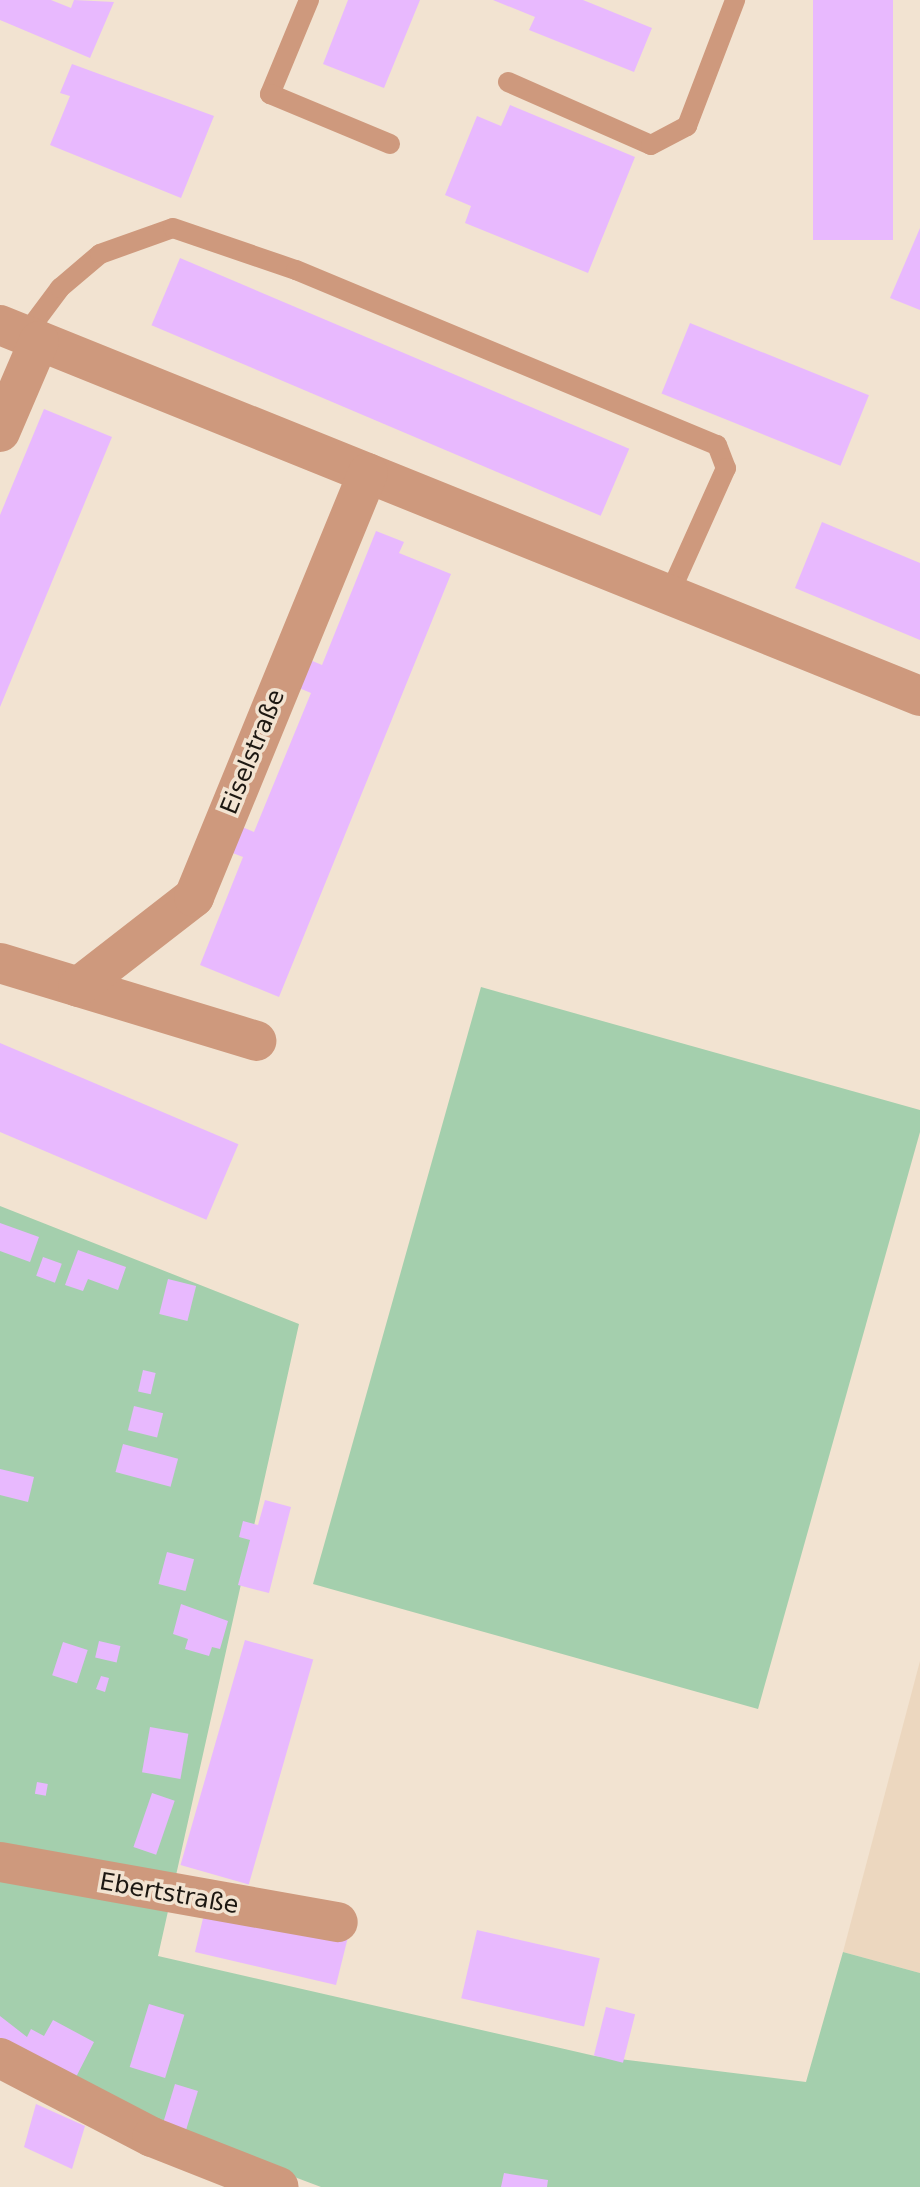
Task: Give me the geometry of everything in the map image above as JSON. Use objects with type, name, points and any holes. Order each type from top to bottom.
[{"type":"street","points":[[0,432],[21,334],[920,696]]},
{"type":"street","name":"Eiselstraße","points":[[78,987],[194,897],[368,473]]},
{"type":"street","points":[[0,963],[256,1041]]},
{"type":"street","name":"Ebertstraße","points":[[0,1862],[338,1922]]},
{"type":"street","points":[[0,2058],[152,2137],[279,2187]]},
{"type":"lane","points":[[309,0],[270,94],[390,144]]},
{"type":"lane","points":[[508,82],[651,145],[687,126],[735,0]]},
{"type":"lane","points":[[21,334],[60,288],[100,254],[173,228],[296,270],[717,445],[726,468],[669,595]]},
{"type":"shaded area","points":[[920,1661],[920,1973],[843,1952]]},
{"type":"green space","points":[[481,987],[920,1110],[920,1132],[758,1709],[313,1584]]},
{"type":"green space","points":[[0,1206],[299,1324],[158,1956],[595,2056],[806,2082],[843,1952],[920,1973],[920,2187],[321,2187],[159,2126],[0,2044]]},
{"type":"building","points":[[0,0],[51,0],[71,8],[74,0],[114,2],[90,58],[0,20]]},
{"type":"building","points":[[348,0],[420,0],[384,88],[323,64]]},
{"type":"building","points":[[493,0],[583,0],[652,28],[634,72],[529,30],[535,17]]},
{"type":"building","points":[[813,0],[893,0],[893,240],[813,240]]},
{"type":"building","points":[[72,64],[214,116],[181,198],[50,145],[70,96],[60,93]]},
{"type":"building","points":[[510,105],[635,157],[588,273],[465,223],[471,206],[445,195],[477,116],[501,126]]},
{"type":"building","points":[[920,228],[920,310],[890,298]]},
{"type":"building","points":[[180,258],[629,449],[601,516],[151,325]]},
{"type":"building","points":[[690,323],[869,395],[840,466],[662,393]]},
{"type":"building","points":[[44,409],[112,437],[0,707],[0,515]]},
{"type":"building","points":[[822,522],[920,563],[920,640],[795,588]]},
{"type":"building","points":[[376,531],[404,542],[399,553],[451,574],[279,997],[200,965],[243,857],[230,852],[240,826],[254,832],[311,693],[299,688],[310,660],[322,665]]},
{"type":"building","points":[[0,1043],[238,1144],[206,1220],[0,1132]]},
{"type":"building","points":[[0,1223],[39,1237],[30,1262],[0,1251]]},
{"type":"building","points":[[78,1250],[126,1267],[118,1290],[88,1279],[83,1291],[65,1285]]},
{"type":"building","points":[[43,1257],[62,1264],[55,1283],[36,1276]]},
{"type":"building","points":[[168,1279],[196,1286],[187,1321],[159,1314]]},
{"type":"building","points":[[143,1370],[156,1373],[151,1394],[138,1391]]},
{"type":"building","points":[[134,1406],[163,1413],[157,1438],[128,1430]]},
{"type":"building","points":[[123,1444],[178,1459],[171,1487],[115,1472]]},
{"type":"building","points":[[0,1469],[34,1477],[28,1502],[0,1495]]},
{"type":"building","points":[[265,1500],[291,1507],[269,1593],[238,1585],[250,1540],[239,1537],[243,1521],[258,1525]]},
{"type":"building","points":[[167,1552],[194,1559],[186,1591],[158,1584]]},
{"type":"building","points":[[181,1604],[228,1621],[220,1649],[212,1647],[209,1656],[185,1649],[188,1639],[173,1634]]},
{"type":"building","points":[[245,1640],[313,1660],[249,1885],[181,1865]]},
{"type":"building","points":[[99,1641],[120,1646],[117,1663],[95,1658]]},
{"type":"building","points":[[63,1642],[88,1650],[77,1683],[52,1675]]},
{"type":"building","points":[[101,1676],[109,1678],[105,1692],[96,1689]]},
{"type":"building","points":[[150,1727],[188,1734],[180,1779],[142,1772]]},
{"type":"building","points":[[37,1782],[48,1784],[46,1796],[35,1794]]},
{"type":"building","points":[[152,1793],[175,1801],[156,1855],[133,1847]]},
{"type":"building","points":[[205,1910],[349,1933],[336,1985],[195,1952]]},
{"type":"building","points":[[477,1930],[600,1958],[584,2027],[461,1998]]},
{"type":"building","points":[[149,2004],[184,2015],[165,2078],[130,2067]]},
{"type":"building","points":[[606,2007],[635,2014],[623,2063],[594,2056]]},
{"type":"building","points":[[0,2016],[27,2037],[31,2029],[44,2036],[53,2020],[94,2042],[74,2081],[0,2042]]},
{"type":"building","points":[[175,2084],[198,2091],[186,2131],[163,2124]]},
{"type":"building","points":[[36,2104],[85,2126],[72,2169],[24,2147]]},
{"type":"building","points":[[504,2173],[548,2180],[547,2187],[501,2187]]}]
